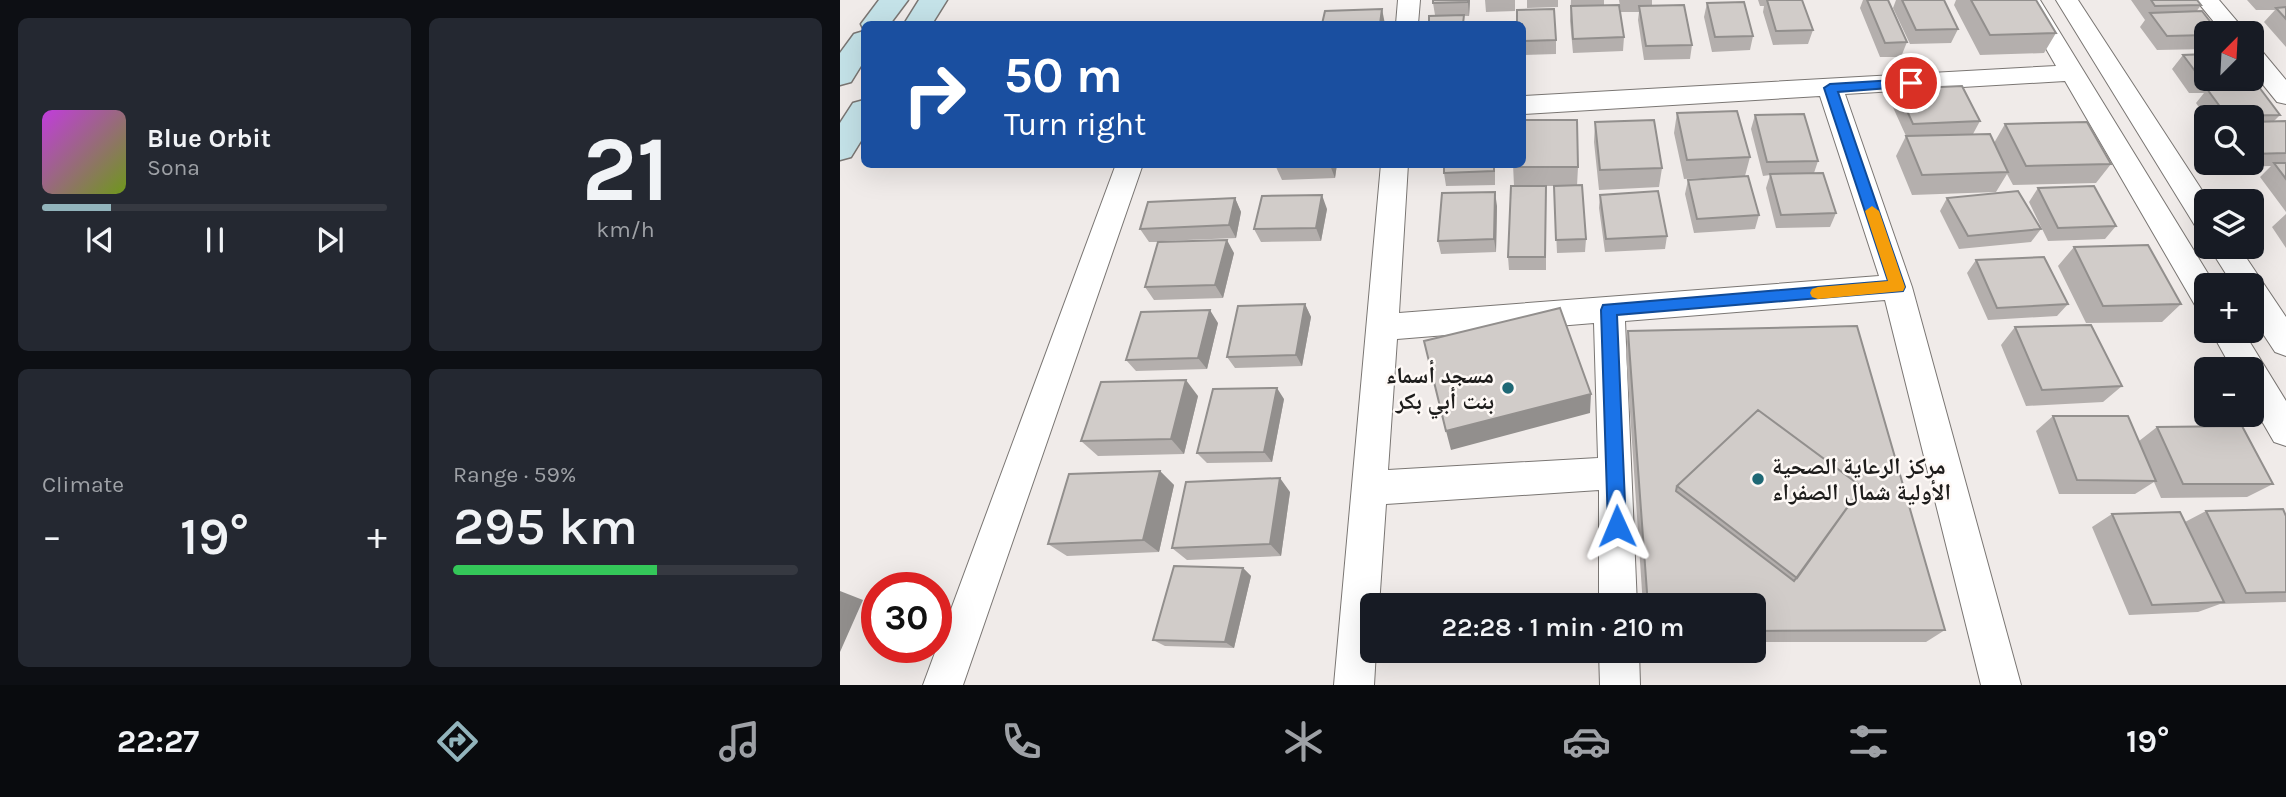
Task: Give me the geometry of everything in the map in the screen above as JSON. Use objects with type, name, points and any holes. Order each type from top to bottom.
[{"type":"street","points":[[877,21],[894,0]]},
{"type":"street","points":[[920,21],[933,0]]},
{"type":"street","points":[[1406,21],[1409,0]]},
{"type":"street","points":[[2029,0],[2194,276]]},
{"type":"street","points":[[2067,0],[2194,200]]},
{"type":"street","points":[[2207,0],[2225,21]]},
{"type":"street","points":[[840,75],[861,44]]},
{"type":"street","points":[[2264,69],[2286,96]]},
{"type":"street","points":[[1526,105],[2072,73]]},
{"type":"street","points":[[1830,88],[1897,287],[2001,685]]},
{"type":"street","points":[[840,149],[861,118]]},
{"type":"street","points":[[943,685],[1129,168]]},
{"type":"street","points":[[1354,685],[1395,168]]},
{"type":"street","points":[[1382,327],[1897,287]]},
{"type":"street","points":[[2264,309],[2286,343]]},
{"type":"street","points":[[1609,310],[1618,593]]},
{"type":"street","points":[[2264,394],[2286,430]]},
{"type":"street","points":[[1371,488],[1616,473]]},
{"type":"street","points":[[1619,663],[1620,685]]},
{"type":"building","points":[[1433,0],[1468,0],[1468,2],[1433,3]]},
{"type":"building","points":[[1767,0],[1802,0],[1813,30],[1776,31]]},
{"type":"building","points":[[1867,0],[1888,0],[1907,42],[1885,43]]},
{"type":"building","points":[[1902,0],[1944,0],[1958,29],[1916,30]]},
{"type":"building","points":[[1971,0],[2036,0],[2056,33],[1990,35]]},
{"type":"building","points":[[2151,0],[2197,0],[2201,5],[2155,6]]},
{"type":"building","points":[[1744,2],[1753,36],[1715,37],[1707,3]]},
{"type":"building","points":[[1619,5],[1624,37],[1573,39],[1571,6]]},
{"type":"building","points":[[1684,5],[1692,45],[1646,46],[1639,6]]},
{"type":"building","points":[[2286,7],[2286,19],[2276,8]]},
{"type":"building","points":[[1382,9],[1380,21],[1323,21],[1325,11]]},
{"type":"building","points":[[1554,9],[1556,40],[1526,41],[1526,21],[1517,21],[1517,10]]},
{"type":"building","points":[[2202,11],[2210,21],[2194,21],[2194,35],[2167,36],[2150,13]]},
{"type":"building","points":[[1464,15],[1463,21],[1429,21],[1429,16]]},
{"type":"building","points":[[2183,55],[2194,55],[2194,70]]},
{"type":"building","points":[[1962,86],[1980,121],[1913,124],[1897,89]]},
{"type":"building","points":[[2208,91],[2262,91],[2280,115],[2264,115],[2264,105],[2219,105]]},
{"type":"building","points":[[1737,111],[1750,157],[1687,160],[1677,113]]},
{"type":"building","points":[[1804,114],[1818,161],[1767,162],[1755,115]]},
{"type":"building","points":[[1526,120],[1577,120],[1578,167],[1526,167]]},
{"type":"building","points":[[1654,120],[1662,168],[1600,170],[1595,122]]},
{"type":"building","points":[[2286,121],[2286,153],[2264,154],[2264,122]]},
{"type":"building","points":[[2087,122],[2111,164],[2026,166],[2005,124]]},
{"type":"building","points":[[1990,134],[2008,172],[1922,175],[1906,136]]},
{"type":"building","points":[[2274,163],[2286,163],[2286,179]]},
{"type":"building","points":[[1444,168],[1494,168],[1494,171],[1444,173]]},
{"type":"building","points":[[1823,173],[1836,213],[1781,215],[1770,174]]},
{"type":"building","points":[[1748,176],[1759,215],[1697,219],[1688,180]]},
{"type":"building","points":[[1582,185],[1586,239],[1556,240],[1554,186]]},
{"type":"building","points":[[1511,186],[1546,186],[1545,257],[1508,257]]},
{"type":"building","points":[[2094,186],[2116,226],[2058,228],[2038,188]]},
{"type":"building","points":[[1658,191],[1667,236],[1606,239],[1600,195]]},
{"type":"building","points":[[2018,191],[2041,229],[1968,236],[1947,198]]},
{"type":"building","points":[[1495,192],[1494,239],[1438,241],[1442,193]]},
{"type":"building","points":[[1322,195],[1316,228],[1254,229],[1262,196]]},
{"type":"building","points":[[1235,198],[1229,225],[1140,229],[1148,202]]},
{"type":"building","points":[[1227,240],[1215,285],[1145,287],[1158,242]]},
{"type":"building","points":[[2148,245],[2181,304],[2103,306],[2074,247]]},
{"type":"building","points":[[2044,257],[2068,304],[1997,308],[1976,260]]},
{"type":"building","points":[[1305,304],[1296,355],[1227,357],[1238,306]]},
{"type":"building","name":"مسجد أسماء بنت أبي بكر","points":[[1560,308],[1591,394],[1446,431],[1424,341]]},
{"type":"building","points":[[1210,310],[1198,358],[1126,360],[1141,312]]},
{"type":"building","points":[[2091,325],[2122,386],[2042,390],[2015,327]]},
{"type":"building","name":"مركز الرعاية الصحية الأولية شمال الصفراء","points":[[1857,326],[1945,630],[1766,631],[1766,593],[1647,593],[1628,331]],"holes":[[[1758,410],[1862,487],[1794,581],[1676,491],[1677,486]]]},
{"type":"building","points":[[1186,380],[1171,439],[1081,441],[1101,382]]},
{"type":"building","points":[[1277,388],[1264,452],[1197,453],[1213,389]]},
{"type":"building","points":[[1758,410],[1862,487],[1797,578],[1677,486]]},
{"type":"building","points":[[2053,416],[2128,416],[2156,481],[2077,480]]},
{"type":"building","points":[[2157,427],[2243,427],[2273,484],[2183,484]]},
{"type":"building","points":[[1160,471],[1143,540],[1048,544],[1069,474]]},
{"type":"building","points":[[1280,478],[1270,544],[1172,548],[1186,482]]},
{"type":"building","points":[[2283,509],[2286,516],[2286,592],[2246,593],[2206,511]]},
{"type":"building","points":[[2180,512],[2224,602],[2152,605],[2112,514]]},
{"type":"building","points":[[1174,566],[1243,568],[1225,642],[1153,640]]},
{"type":"slow traffic","points":[[1818,293],[1897,287],[1872,211]]},
{"type":"place","name":"مسجد أسماء بنت أبي بكر","points":[[1508,388]]},
{"type":"place","name":"مركز الرعاية الصحية الأولية شمال الصفراء","points":[[1758,479]]},
{"type":"route","points":[[1617,526],[1609,310],[1897,287],[1830,88],[1911,83]]}]
